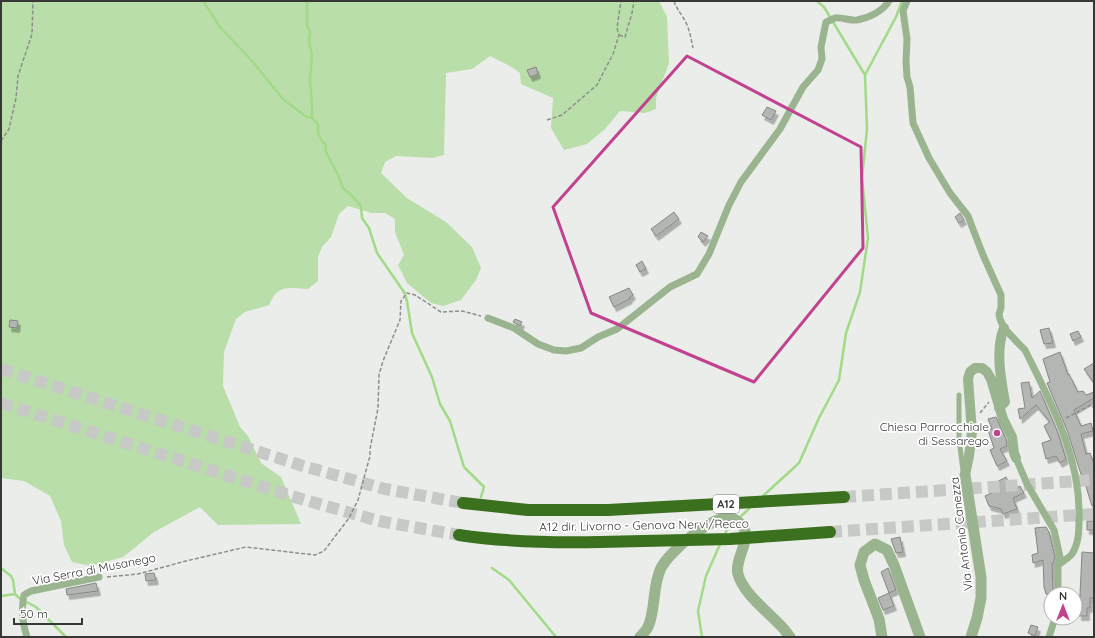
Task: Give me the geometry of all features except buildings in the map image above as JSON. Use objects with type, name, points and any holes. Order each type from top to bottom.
[{"type":"highway","name":"A12","points":[[463,503],[528,510],[608,510],[844,497]]},
{"type":"highway","name":"A12 dir. Livorno - Genova Nervi/Recco","points":[[459,535],[494,540],[546,543],[730,538],[830,532]]},
{"type":"street","points":[[488,318],[514,328],[538,344],[554,350],[566,351],[581,348],[598,337],[617,329],[670,287],[697,274],[709,254],[729,205],[741,182],[780,128],[803,87],[818,70],[822,59],[820,47],[826,22],[836,18],[857,20],[866,17],[878,12],[886,6],[889,1]]},
{"type":"street","points":[[907,1],[903,11],[907,40],[907,77],[910,87],[913,123],[929,158],[950,193],[968,216],[972,224],[983,255],[1001,296],[1001,308],[999,314],[1000,319],[1004,328],[1025,350],[1060,422],[1071,454],[1079,497],[1079,535],[1072,555],[1058,565]]},
{"type":"street","points":[[999,408],[1005,402],[1000,369],[1000,346],[1004,328]]},
{"type":"street","name":"Via Antonio Canezza","points":[[970,637],[977,618],[981,598],[981,578],[965,476],[972,442],[972,422],[968,379],[970,372],[975,368],[982,368],[990,375],[999,408],[1012,437],[1016,458]]},
{"type":"street","points":[[1016,458],[1028,484],[1054,530],[1060,557],[1058,565],[1058,586]]},
{"type":"street","points":[[640,637],[648,627],[652,611],[654,591],[661,568],[686,540],[698,531],[721,519],[730,518],[738,522],[744,528],[746,538],[740,555],[738,574],[745,587],[761,608],[778,623],[790,637]]},
{"type":"street","points":[[882,637],[879,619],[864,580],[860,565],[864,552],[875,544],[887,550],[894,565],[920,637]]},
{"type":"street","name":"Via Serra di Musanego","points":[[27,637],[22,623],[22,605],[24,595],[31,591],[99,577]]},
{"type":"street","points":[[1049,637],[1052,626]]},
{"type":"lane","points":[[959,395],[959,439],[961,459],[965,476]]},
{"type":"path","points":[[1,141],[9,129],[16,98],[18,76],[32,34],[33,1]]},
{"type":"path","points":[[547,120],[562,115],[597,85],[613,54],[619,34],[617,28],[621,1]]},
{"type":"path","points":[[619,34],[625,37],[634,1]]},
{"type":"path","points":[[674,1],[689,31],[693,48]]},
{"type":"path","name":"Via Serra di Musanego","points":[[99,577],[138,574],[246,547],[315,555],[324,551],[349,518],[358,500],[370,456],[378,408],[379,375],[383,361],[400,320],[401,301],[407,293],[415,295],[441,312],[462,311],[488,318]]},
{"type":"path","points":[[972,422],[988,402],[996,396]]},
{"type":"path","points":[[1060,422],[1091,405],[1094,408]]},
{"type":"highlighted area","points":[[687,56],[861,147],[863,248],[754,382],[591,313],[553,207]]},
{"type":"green space","points":[[1,1],[659,1],[667,17],[669,63],[656,98],[656,109],[645,113],[620,111],[605,129],[587,144],[564,150],[551,128],[553,98],[521,84],[520,73],[510,66],[490,56],[472,69],[446,73],[444,155],[432,158],[396,156],[385,162],[381,173],[407,198],[446,222],[472,247],[481,268],[476,280],[461,300],[443,306],[431,303],[407,283],[398,265],[404,255],[395,232],[395,219],[385,213],[372,213],[348,206],[339,214],[331,237],[322,247],[318,257],[318,281],[308,289],[289,288],[280,290],[272,298],[269,305],[245,312],[236,319],[224,352],[223,386],[240,427],[248,436],[261,463],[281,477],[301,524],[218,525],[200,507],[154,532],[123,557],[91,566],[72,562],[64,545],[61,521],[50,496],[24,481],[1,478]]},
{"type":"waterway","points":[[203,1],[220,27],[253,62],[283,99],[305,116],[312,118],[318,124],[318,133],[326,145],[325,150],[343,188],[361,207],[362,218],[369,228],[377,253],[404,292],[407,301],[412,333],[432,377],[440,404],[450,421],[464,467],[484,487],[481,497]]},
{"type":"waterway","points":[[307,1],[307,25],[310,32],[309,41],[312,56],[310,80],[312,117]]},
{"type":"waterway","points":[[763,496],[799,463],[819,418],[839,380],[846,333],[860,292],[868,238],[862,178],[867,129],[865,75],[824,7],[817,1]]},
{"type":"waterway","points":[[865,75],[896,17],[902,1]]},
{"type":"waterway","points":[[739,518],[752,506]]},
{"type":"waterway","points":[[724,536],[728,528],[734,522]]},
{"type":"waterway","points":[[702,637],[698,611],[706,576],[721,542]]},
{"type":"waterway","points":[[1,568],[11,576],[15,594],[19,598],[36,607],[66,637]]},
{"type":"waterway","points":[[492,568],[509,580],[556,637]]},
{"type":"waterway","points":[[1,596],[15,594]]},
{"type":"tunnel","points":[[1,369],[303,466],[385,489],[463,503]]},
{"type":"tunnel","points":[[1,403],[298,498],[379,521],[459,535]]},
{"type":"tunnel","points":[[844,497],[1094,480]]},
{"type":"tunnel","points":[[830,532],[1094,514]]},
{"type":"place","name":"Chiesa Parrocchiale di Sessarego","points":[[997,433]]}]
